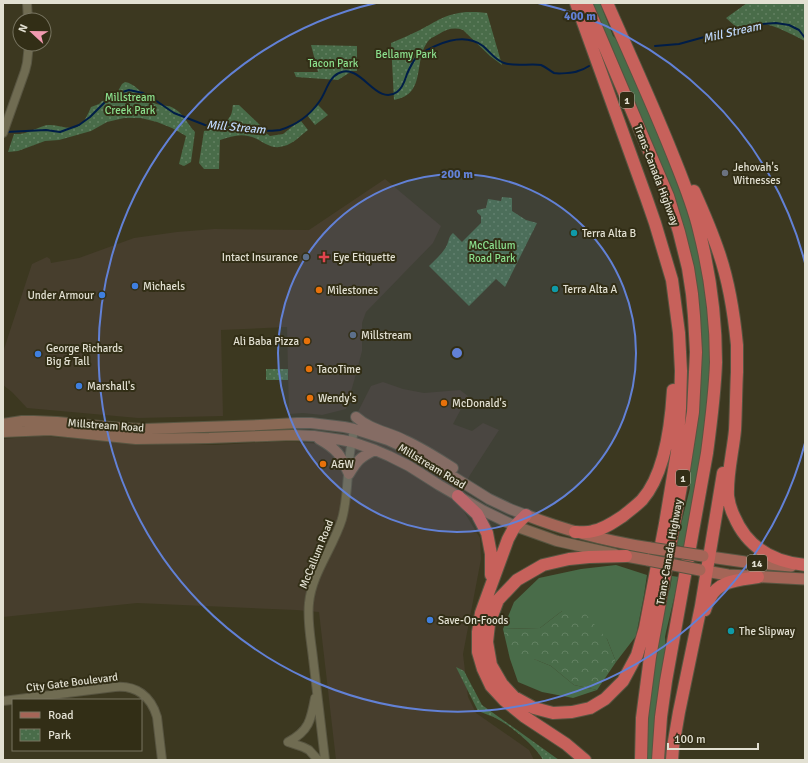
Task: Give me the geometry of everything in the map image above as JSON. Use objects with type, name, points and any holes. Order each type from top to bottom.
[{"type":"highway","points":[[576,3],[631,154],[672,280],[679,333],[681,371],[677,452],[645,628],[637,655],[623,682],[605,699],[590,708],[572,712],[553,713],[534,708],[514,697],[502,684],[491,665],[487,642],[489,624],[498,600],[517,580],[543,565],[569,559],[626,556]]},
{"type":"highway","name":"Trans-Canada Highway","points":[[586,3],[668,196],[688,268],[694,316],[696,352],[693,412],[649,664],[642,718],[641,760]]},
{"type":"highway","name":"Trans-Canada Highway","points":[[608,3],[664,132],[690,199],[699,229],[710,281],[715,335],[716,363],[712,417],[707,453],[668,668],[661,717],[658,760]]},
{"type":"highway","points":[[664,132],[675,147],[719,253],[733,312],[737,346],[735,431],[728,480],[728,497],[731,510],[738,525],[747,538],[757,547],[767,554],[785,562],[805,566]]},
{"type":"highway","points":[[575,532],[593,531],[603,528],[616,521],[642,500],[653,482],[664,455],[671,413],[675,364],[673,314],[663,250]]},
{"type":"highway","points":[[672,760],[679,712],[701,606],[703,571],[730,434],[736,383]]},
{"type":"highway","points":[[458,496],[477,514],[487,533],[492,554],[492,572],[488,591]]},
{"type":"highway","points":[[526,515],[515,526],[508,539],[488,591],[481,613],[478,632],[478,652],[483,669],[491,686],[504,700],[566,744],[585,760]]},
{"type":"highway","points":[[696,631],[711,596],[722,585],[735,580],[758,577]]},
{"type":"main road","points":[[356,417],[366,425],[402,439],[429,452],[453,468],[489,499]]},
{"type":"main road","name":"Millstream Road","points":[[3,424],[34,421],[144,429],[310,423],[328,424],[354,429],[388,440],[414,452],[489,499],[526,515],[575,532],[603,539],[706,557]]},
{"type":"main road","name":"Millstream Road","points":[[3,432],[49,430],[136,439],[279,435],[314,436],[352,442],[409,466],[484,511],[515,526],[558,541],[703,571]]},
{"type":"main road","points":[[314,436],[338,452],[349,474]]},
{"type":"main road","points":[[349,474],[360,458],[374,450]]},
{"type":"main road","name":"14","points":[[706,557],[805,566]]},
{"type":"main road","name":"14","points":[[703,571],[728,575],[805,579]]},
{"type":"street","points":[[3,133],[25,71],[28,52]]},
{"type":"street","name":"McCallum Road","points":[[325,760],[309,627],[309,603],[319,570],[342,519],[345,507],[350,453],[354,429]]},
{"type":"street","name":"City Gate Boulevard","points":[[19,699],[122,686],[129,687],[147,698],[155,710],[162,760]]},
{"type":"street","points":[[316,691],[309,723],[296,738],[288,742],[309,750],[318,760]]},
{"type":"shaded area","points":[[385,179],[441,226],[433,243],[366,312],[362,323],[362,351],[346,409],[322,415],[303,413],[289,414],[287,327],[221,330],[223,416],[138,418],[27,408],[3,385],[3,352],[32,264],[47,257],[50,259],[51,263],[79,258],[134,238],[177,232],[214,229],[309,230]]},
{"type":"shaded area","points":[[383,382],[403,389],[424,393],[460,390],[468,396],[453,424],[472,431],[483,423],[499,430],[470,475],[458,498],[463,510],[480,538],[481,559],[463,654],[468,697],[476,713],[529,750],[534,760],[336,760],[319,612],[137,603],[3,617],[3,439],[39,436],[109,441],[215,445],[296,442],[332,445],[339,449],[371,386]]},
{"type":"green space","points":[[593,3],[600,3],[613,36],[617,40],[668,159],[685,205],[695,238],[709,308],[711,358],[707,422],[685,547],[676,545],[690,488],[689,472],[701,361],[668,184]]},
{"type":"green space","points":[[747,3],[805,3],[805,41],[772,26],[763,24],[754,25],[742,32],[726,18]]},
{"type":"green space","name":"Bellamy Park","points":[[466,12],[487,13],[502,65],[490,56],[463,30],[448,30],[429,40],[421,57],[416,84],[405,97],[394,100],[391,43],[447,16]]},
{"type":"green space","name":"Tacon Park","points":[[311,45],[357,46],[357,71],[352,71],[338,80],[296,77],[294,72],[318,72]]},
{"type":"green space","name":"Millstream Creek Park","points":[[125,82],[135,87],[149,100],[160,105],[172,107],[183,117],[195,132],[191,162],[184,166],[179,164],[186,136],[157,122],[141,118],[124,118],[107,122],[91,131],[59,140],[45,141],[18,151],[8,152],[14,134],[24,133],[48,125],[70,128],[79,126],[86,118],[91,107],[102,101],[114,98],[122,84]]},
{"type":"green space","points":[[233,105],[239,105],[270,136],[283,134],[301,121],[308,130],[291,143],[279,147],[269,146],[253,137],[244,135],[220,140],[219,169],[204,169],[199,163],[204,131],[217,127],[225,122],[231,115]]},
{"type":"green space","points":[[318,105],[328,115],[315,125],[307,115]]},
{"type":"green space","name":"McCallum Road Park","points":[[502,197],[512,198],[512,211],[526,220],[537,223],[505,287],[496,279],[469,306],[429,266],[443,251],[453,233],[462,242],[481,223],[481,216],[477,210],[486,208],[488,199],[501,201]]},
{"type":"green space","points":[[266,369],[288,369],[288,380],[266,380]]},
{"type":"green space","points":[[616,565],[647,575],[636,636],[616,662],[607,639],[562,611],[540,628],[503,629],[514,602],[539,578],[581,569]]},
{"type":"green space","points":[[672,576],[679,577],[665,637],[666,650],[653,760],[646,760],[647,727],[652,677]]},
{"type":"green space","points":[[562,611],[583,611],[607,639],[616,662],[597,690],[574,685],[551,666],[534,659],[510,659],[503,629],[540,628]]},
{"type":"green space","points":[[510,659],[534,659],[551,666],[574,685],[597,690],[573,698],[542,692],[518,682]]},
{"type":"green space","points":[[456,667],[464,671],[482,705],[559,760],[543,760],[530,744],[510,727],[494,717],[478,711]]},
{"type":"waterway","name":"Mill Stream","points":[[655,46],[679,44],[737,28],[776,23],[789,25],[799,30],[805,38]]},
{"type":"waterway","name":"Mill Stream","points":[[6,132],[46,130],[60,132],[79,125],[90,117],[109,98],[129,90],[143,93],[174,113],[205,125],[232,125],[253,130],[280,130],[297,122],[307,115],[315,107],[335,75],[347,71],[354,73],[375,90],[382,94],[389,95],[397,92],[404,84],[410,66],[418,55],[442,43],[459,39],[475,42],[483,46],[493,56],[504,63],[518,65],[541,65],[554,73],[576,72],[589,66]]},
{"type":"place","name":"Jehovah's Witnesses","points":[[725,173]]},
{"type":"place","name":"Terra Alta B","points":[[574,233]]},
{"type":"place","name":"Intact Insurance","points":[[306,257]]},
{"type":"place","name":"Eye Etiquette","points":[[324,257]]},
{"type":"place","name":"Michaels","points":[[135,286]]},
{"type":"place","name":"Terra Alta A","points":[[555,289]]},
{"type":"place","name":"Milestones","points":[[319,290]]},
{"type":"place","name":"Under Armour","points":[[102,295]]},
{"type":"place","name":"Millstream","points":[[353,335]]},
{"type":"place","name":"Ali Baba Pizza","points":[[307,341]]},
{"type":"place","name":"George Richards Big & Tall","points":[[38,354]]},
{"type":"place","name":"TacoTime","points":[[309,369]]},
{"type":"place","name":"Marshall's","points":[[79,386]]},
{"type":"place","name":"Wendy's","points":[[310,398]]},
{"type":"place","name":"McDonald's","points":[[444,403]]},
{"type":"place","name":"A&W","points":[[323,464]]},
{"type":"place","name":"Save-On-Foods","points":[[430,620]]},
{"type":"place","name":"The Slipway","points":[[731,631]]}]
